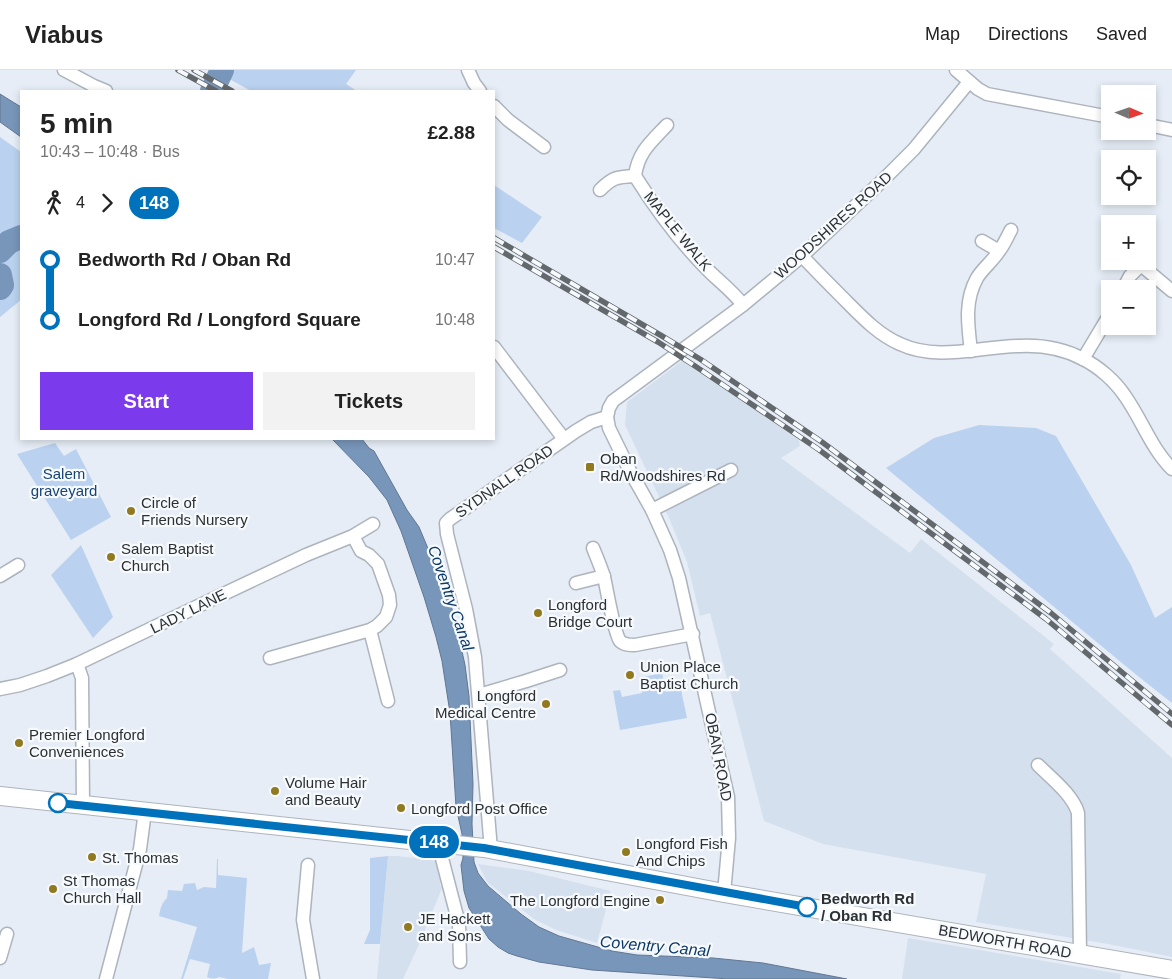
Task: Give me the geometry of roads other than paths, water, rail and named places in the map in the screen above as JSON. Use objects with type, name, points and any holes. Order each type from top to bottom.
[{"type":"main road","name":"BEDWORTH ROAD","points":[[0,796],[488,849],[1172,970]]},
{"type":"street","points":[[64,70],[104,90]]},
{"type":"street","points":[[468,70],[479,90]]},
{"type":"street","points":[[956,70],[978,89],[992,95],[1101,115]]},
{"type":"street","name":"WOODSHIRES ROAD","points":[[608,417],[613,401],[743,305],[802,256],[882,182],[914,149],[969,82]]},
{"type":"street","points":[[495,107],[508,120],[544,147]]},
{"type":"street","name":"MAPLE WALK","points":[[667,125],[643,150],[638,160],[635,176],[661,215],[684,243],[706,268],[728,287],[743,305]]},
{"type":"street","points":[[1156,127],[1172,130]]},
{"type":"street","name":"MAPLE WALK","points":[[600,190],[609,181],[620,177],[635,176]]},
{"type":"street","points":[[971,351],[968,325],[971,291],[977,278],[999,252],[1011,230]]},
{"type":"street","points":[[982,241],[999,252]]},
{"type":"street","points":[[802,256],[867,323],[901,345],[936,353],[1019,346],[1046,347],[1083,359],[1106,375],[1125,396],[1153,446],[1172,469]]},
{"type":"street","points":[[1147,270],[1172,291]]},
{"type":"street","points":[[1083,359],[1101,329]]},
{"type":"street","points":[[495,348],[564,439]]},
{"type":"street","name":"SYDNALL ROAD","points":[[488,849],[475,656],[446,523],[564,439],[591,422],[608,417]]},
{"type":"street","name":"OBAN ROAD","points":[[608,417],[610,428],[630,471],[652,510],[674,560],[728,797],[729,838],[724,892]]},
{"type":"street","points":[[652,510],[731,470]]},
{"type":"street","name":"LADY LANE","points":[[0,689],[20,685],[77,664],[223,594],[353,536],[374,524]]},
{"type":"street","points":[[270,658],[370,630],[386,617],[390,605],[389,594],[378,564],[369,555],[361,551],[353,536]]},
{"type":"street","points":[[593,548],[604,576],[615,625],[621,642],[635,645],[692,634]]},
{"type":"street","points":[[2,571],[18,565]]},
{"type":"street","points":[[576,584],[604,576]]},
{"type":"street","points":[[370,630],[388,701]]},
{"type":"street","points":[[77,664],[82,678],[83,806]]},
{"type":"street","points":[[478,695],[560,670]]},
{"type":"street","points":[[1038,765],[1068,795],[1076,806],[1078,813],[1080,954]]},
{"type":"street","points":[[106,979],[140,849],[146,811]]},
{"type":"street","points":[[443,843],[458,924],[460,962]]},
{"type":"street","points":[[308,866],[303,920],[313,979]]},
{"type":"street","points":[[0,958],[7,934]]},
{"type":"waterway","points":[[212,90],[222,70]]},
{"type":"waterway","points":[[0,251],[9,242],[20,237]]},
{"type":"waterway","points":[[0,275],[2,285],[0,288]]},
{"type":"railway","points":[[178,70],[214,90]]},
{"type":"railway","points":[[194,70],[230,90]]},
{"type":"railway","points":[[495,239],[700,359],[822,442],[1051,613],[1172,714]]},
{"type":"railway","points":[[495,248],[658,342],[818,449],[1046,619],[1172,725]]},
{"type":"place","name":"Oban Rd/Woodshires Rd","points":[[590,467]]},
{"type":"place","name":"Circle of Friends Nursery","points":[[131,511]]},
{"type":"place","name":"Salem Baptist Church","points":[[111,557]]},
{"type":"place","name":"Longford Bridge Court","points":[[538,613]]},
{"type":"place","name":"Union Place Baptist Church","points":[[630,675]]},
{"type":"place","name":"Longford Medical Centre","points":[[546,704]]},
{"type":"place","name":"Premier Longford Conveniences","points":[[19,743]]},
{"type":"place","name":"Volume Hair and Beauty","points":[[275,791]]},
{"type":"place","name":"Longford Post Office","points":[[401,808]]},
{"type":"place","name":"Longford Fish And Chips","points":[[626,852]]},
{"type":"place","name":"St. Thomas","points":[[92,857]]},
{"type":"place","name":"St Thomas Church Hall","points":[[53,889]]},
{"type":"place","name":"The Longford Engine","points":[[660,900]]},
{"type":"place","name":"Bedworth Rd / Oban Rd","points":[[807,907]]},
{"type":"place","name":"JE Hackett and Sons","points":[[408,927]]},
{"type":"park label","name":"Salem graveyard","points":[[64,482]]},
{"type":"water label","name":"Coventry Canal","points":[[451,598]]},
{"type":"water label","name":"Coventry Canal","points":[[655,946]]}]
